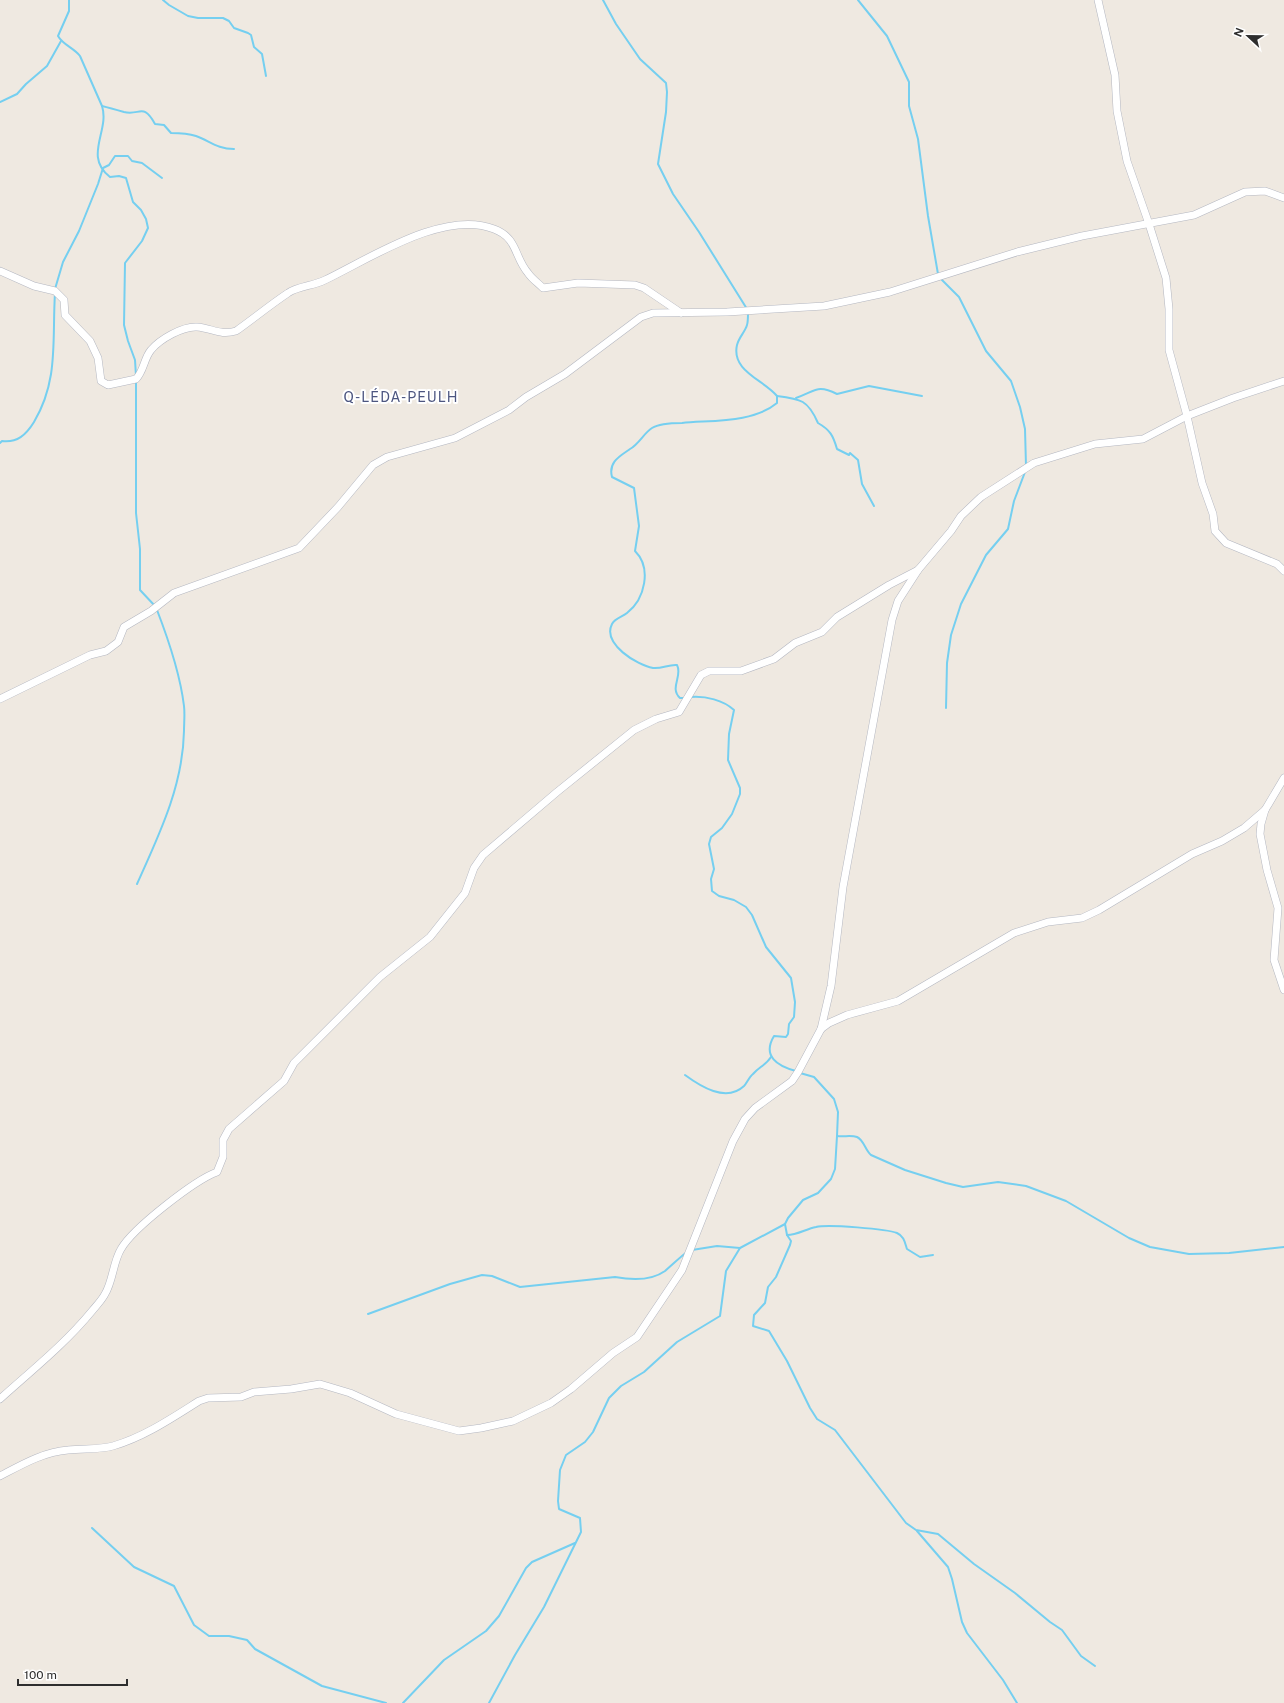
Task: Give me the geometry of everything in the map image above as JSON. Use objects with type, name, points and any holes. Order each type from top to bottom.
[{"type":"street","points":[[1098,0],[1114,74],[1117,111],[1126,161],[1149,224],[1166,278],[1169,309],[1170,350],[1202,483],[1213,514],[1215,531],[1226,543],[1277,564],[1284,571]]},
{"type":"street","points":[[0,699],[90,655],[106,651],[118,642],[124,628],[151,611],[174,592],[299,548],[338,507],[373,465],[387,458],[455,438],[509,410],[526,397],[565,374],[641,317],[653,314],[727,312],[824,306],[890,292],[1017,252],[1082,236],[1194,215],[1245,192],[1265,191],[1284,198]]},
{"type":"street","points":[[0,271],[34,286],[55,291],[60,295],[64,300],[65,315],[90,341],[98,358],[101,381],[108,384],[136,380],[142,372],[151,350],[160,342],[187,328],[198,327],[226,334],[236,331],[289,292],[322,281],[415,236],[449,225],[479,225],[494,229],[507,236],[514,244],[527,273],[543,288],[578,283],[635,286],[644,288],[681,313]]},
{"type":"street","points":[[0,1476],[29,1460],[67,1450],[89,1450],[112,1446],[135,1438],[200,1401],[208,1398],[241,1397],[254,1392],[291,1389],[320,1384],[350,1393],[396,1414],[459,1431],[481,1428],[513,1421],[551,1403],[571,1389],[613,1353],[637,1337],[682,1270],[733,1141],[745,1119],[755,1108],[792,1080],[798,1072],[821,1029],[831,986],[844,887],[892,620],[898,601],[918,570],[951,531],[961,516],[981,497],[1034,463],[1095,444],[1143,439],[1187,416],[1233,398],[1284,382]]},
{"type":"street","points":[[0,1399],[46,1359],[91,1312],[105,1294],[121,1249],[139,1229],[165,1206],[208,1176],[217,1172],[223,1157],[224,1140],[229,1128],[284,1081],[294,1063],[380,977],[430,937],[465,893],[474,868],[482,855],[629,734],[656,719],[679,712],[701,675],[709,671],[741,671],[774,659],[795,643],[822,632],[837,617],[889,585],[918,570]]},
{"type":"street","points":[[1284,778],[1265,810],[1260,834],[1267,870],[1278,908],[1274,960],[1284,990]]},
{"type":"street","points":[[821,1029],[829,1023],[847,1015],[898,1001],[1014,933],[1048,922],[1082,918],[1099,910],[1186,857],[1238,831],[1265,810]]},
{"type":"waterway","points":[[69,0],[69,11],[58,36],[80,56],[102,106],[104,115],[99,143],[98,161],[102,169],[110,177],[119,176],[126,178],[133,202],[141,210],[146,219],[148,228],[142,241],[125,263],[124,325],[135,360],[136,376]]},
{"type":"waterway","points":[[163,0],[188,16],[198,18],[223,18],[229,21],[234,28],[251,35],[254,47],[262,54],[266,76]]},
{"type":"waterway","points":[[603,0],[616,24],[640,59],[666,83],[666,112],[658,164],[673,194],[699,232],[747,309]]},
{"type":"waterway","points":[[858,0],[887,36],[909,82],[909,106],[918,139],[928,216],[938,274]]},
{"type":"waterway","points":[[0,102],[17,94],[47,66],[61,41]]},
{"type":"waterway","points":[[102,106],[129,113],[141,111],[147,113],[155,124],[164,125],[171,133],[193,135],[223,148],[234,149]]},
{"type":"waterway","points":[[55,289],[63,262],[79,231],[103,168],[109,165],[115,156],[128,156],[132,161],[142,163],[162,178]]},
{"type":"waterway","points":[[940,278],[959,297],[986,351],[1011,381],[1020,407],[1025,429],[1026,466]]},
{"type":"waterway","points":[[0,443],[2,441],[12,441],[17,439],[28,431],[42,406],[51,375],[53,359],[55,293]]},
{"type":"waterway","points":[[684,698],[680,698],[676,690],[678,673],[677,665],[653,668],[638,663],[616,646],[612,639],[610,632],[613,622],[627,613],[638,600],[642,592],[645,574],[640,558],[635,551],[639,526],[634,488],[612,477],[611,472],[613,463],[633,447],[649,430],[655,426],[719,421],[744,417],[756,414],[777,403],[777,396],[744,368],[739,362],[736,354],[739,339],[747,325],[748,313]]},
{"type":"waterway","points":[[136,380],[136,513],[140,549],[140,590],[155,606]]},
{"type":"waterway","points":[[796,398],[821,389],[837,394],[869,386],[922,396]]},
{"type":"waterway","points":[[777,396],[792,398],[807,405],[818,423],[830,433],[837,449],[849,455],[850,453],[858,460],[862,484],[874,506]]},
{"type":"waterway","points":[[946,708],[947,663],[951,635],[961,604],[986,555],[1008,529],[1014,501],[1025,472]]},
{"type":"waterway","points":[[137,884],[168,810],[183,751],[184,706],[180,681],[174,657],[157,610]]},
{"type":"waterway","points":[[691,697],[714,699],[734,710],[729,734],[728,760],[740,788],[740,794],[732,814],[722,828],[711,837],[709,844],[714,869],[711,879],[712,891],[719,896],[734,900],[746,907],[752,915],[766,947],[791,978],[795,1002],[794,1017],[789,1024],[788,1034],[786,1037],[774,1036],[770,1049],[773,1059],[783,1066],[796,1071]]},
{"type":"waterway","points":[[685,1075],[698,1084],[713,1091],[729,1093],[737,1091],[744,1086],[752,1075],[771,1057]]},
{"type":"waterway","points":[[800,1073],[814,1077],[834,1099],[838,1112],[835,1169],[831,1179],[818,1193],[803,1200],[788,1218],[785,1224],[787,1235],[791,1241],[790,1245],[776,1277],[768,1287],[765,1303],[754,1315],[753,1326],[769,1331],[787,1361],[817,1419],[835,1430],[906,1523],[916,1530],[938,1534],[974,1564],[1015,1593],[1062,1630],[1081,1656],[1095,1666]]},
{"type":"waterway","points":[[837,1136],[857,1137],[861,1140],[871,1155],[905,1170],[946,1183],[963,1187],[998,1182],[1026,1186],[1066,1201],[1129,1238],[1150,1247],[1189,1254],[1229,1253],[1284,1247]]},
{"type":"waterway","points":[[489,1703],[515,1655],[544,1607],[581,1532],[580,1518],[559,1509],[558,1501],[560,1470],[566,1455],[585,1442],[593,1432],[609,1398],[621,1386],[644,1372],[677,1342],[720,1316],[726,1271],[740,1248],[785,1224]]},
{"type":"waterway","points":[[787,1235],[823,1226],[857,1227],[891,1231],[899,1234],[904,1240],[907,1249],[920,1257],[933,1255]]},
{"type":"waterway","points":[[692,1250],[717,1246],[740,1248]]},
{"type":"waterway","points":[[368,1314],[450,1284],[482,1275],[492,1276],[520,1287],[615,1277],[628,1279],[654,1277],[665,1271],[687,1252]]},
{"type":"waterway","points":[[92,1528],[134,1567],[174,1586],[194,1625],[209,1636],[229,1636],[247,1640],[255,1649],[322,1686],[386,1703]]},
{"type":"waterway","points":[[917,1531],[948,1567],[962,1622],[967,1633],[1003,1680],[1017,1703]]},
{"type":"waterway","points":[[403,1703],[444,1660],[486,1631],[499,1616],[526,1568],[532,1562],[575,1543]]},
{"type":"district","name":"Q-LÉDA-PEULH","points":[[401,397]]}]
